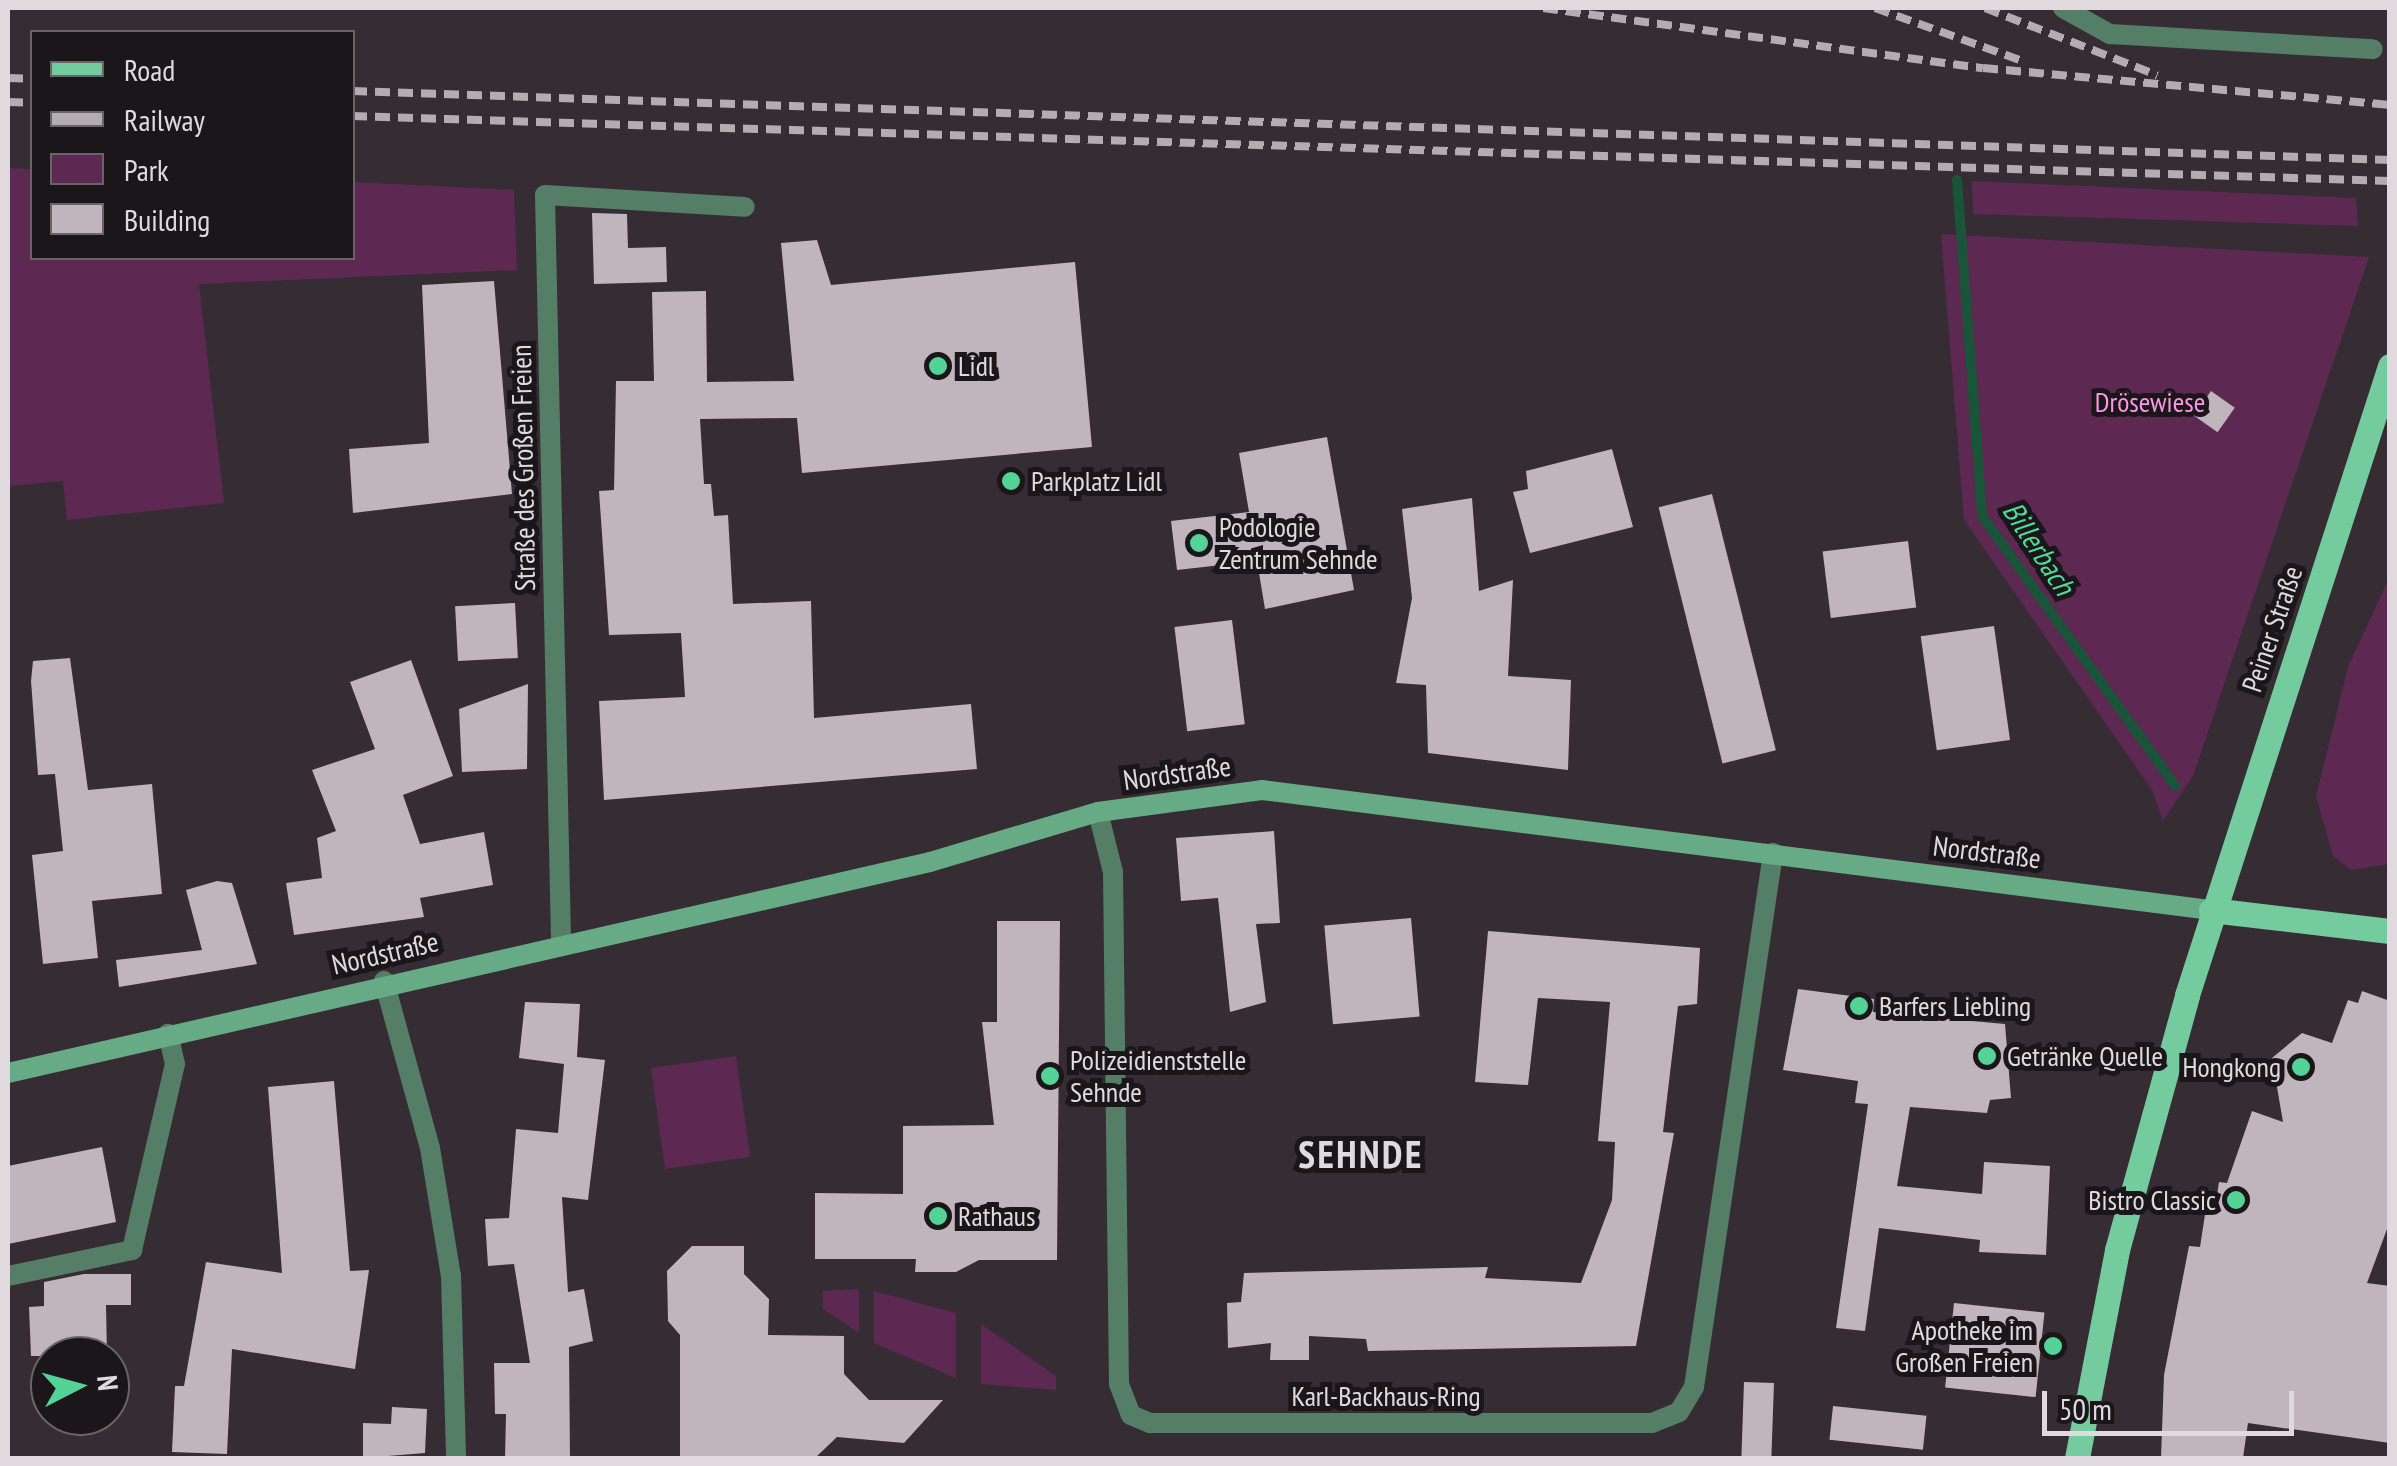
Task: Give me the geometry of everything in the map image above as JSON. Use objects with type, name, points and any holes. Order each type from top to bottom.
[{"type":"main road","name":"Peiner Straße","points":[[2077,1458],[2117,1250],[2212,910],[2390,366]]},
{"type":"main road","name":"Nordstraße","points":[[8,1073],[561,940],[930,862],[1098,812],[1297,792],[2212,910]]},
{"type":"main road","points":[[2212,910],[2390,931]]},
{"type":"street","points":[[2062,8],[2110,34],[2373,49]]},
{"type":"street","name":"Straße des Großen Freien","points":[[561,940],[545,194],[746,207]]},
{"type":"street","name":"Karl-Backhaus-Ring","points":[[1098,812],[1113,872],[1119,1384],[1131,1415],[1150,1423],[1652,1424],[1680,1412],[1694,1387],[1773,853]]},
{"type":"street","points":[[384,981],[430,1148],[451,1276],[456,1458]]},
{"type":"street","points":[[8,1276],[132,1250],[175,1064],[168,1034]]},
{"type":"green space","points":[[8,168],[30,169],[30,260],[355,260],[355,182],[514,190],[517,270],[199,284],[224,503],[67,520],[63,481],[10,486],[8,529]]},
{"type":"green space","points":[[1972,181],[2356,198],[2358,226],[1973,214]]},
{"type":"green space","name":"Drösewiese","points":[[1941,234],[2369,257],[2193,776],[2163,821],[2152,790],[1964,520]]},
{"type":"green space","points":[[2389,578],[2389,864],[2351,870],[2333,856],[2316,796],[2348,667]]},
{"type":"green space","points":[[736,1056],[750,1157],[665,1169],[651,1068]]},
{"type":"green space","points":[[859,1289],[859,1333],[823,1309],[823,1291]]},
{"type":"green space","points":[[874,1291],[956,1313],[956,1378],[874,1343]]},
{"type":"green space","points":[[981,1324],[1056,1376],[1056,1390],[981,1384]]},
{"type":"building","points":[[592,213],[627,214],[628,248],[666,247],[667,282],[594,284]]},
{"type":"building","points":[[817,240],[831,285],[1075,262],[1092,447],[802,473],[797,418],[700,419],[704,484],[711,484],[714,516],[728,515],[733,604],[811,601],[814,718],[971,704],[977,769],[604,800],[599,701],[685,697],[681,633],[609,635],[599,491],[614,490],[616,381],[654,381],[652,292],[706,291],[707,382],[794,381],[781,243]]},
{"type":"building","points":[[494,281],[512,494],[353,513],[349,449],[429,443],[422,285]]},
{"type":"building","points":[[2211,391],[2235,408],[2218,432],[2194,416]]},
{"type":"building","points":[[1327,437],[1354,590],[1265,609],[1257,561],[1177,570],[1171,521],[1249,512],[1239,453]]},
{"type":"building","points":[[1612,449],[1633,527],[1530,553],[1513,492],[1528,489],[1526,471]]},
{"type":"building","points":[[1712,494],[1776,750],[1723,763],[1659,507]]},
{"type":"building","points":[[1472,498],[1479,591],[1513,580],[1508,676],[1571,680],[1568,770],[1428,753],[1426,685],[1396,683],[1412,598],[1402,509]]},
{"type":"building","points":[[1908,541],[1916,608],[1831,618],[1823,551]]},
{"type":"building","points":[[515,603],[518,658],[458,661],[455,606]]},
{"type":"building","points":[[1232,620],[1245,724],[1187,731],[1174,627]]},
{"type":"building","points":[[1994,626],[2010,740],[1937,750],[1921,636]]},
{"type":"building","points":[[70,658],[88,790],[152,784],[162,894],[92,901],[98,958],[43,964],[32,855],[63,851],[55,774],[38,775],[31,681],[33,661]]},
{"type":"building","points":[[411,660],[453,776],[403,795],[420,844],[484,832],[493,885],[420,898],[424,917],[294,935],[286,883],[322,878],[317,838],[336,831],[312,770],[375,749],[350,682]]},
{"type":"building","points":[[528,684],[527,769],[462,772],[459,709]]},
{"type":"building","points":[[1274,831],[1280,923],[1256,924],[1266,1002],[1230,1012],[1218,898],[1181,901],[1176,838]]},
{"type":"building","points":[[217,881],[232,883],[257,964],[119,987],[116,960],[202,950],[186,890]]},
{"type":"building","points":[[1411,918],[1420,1017],[1333,1024],[1324,926]]},
{"type":"building","points":[[997,921],[1060,921],[1057,1260],[979,1260],[956,1272],[915,1272],[916,1259],[815,1259],[815,1193],[903,1194],[903,1126],[994,1125],[982,1022],[997,1022]]},
{"type":"building","points":[[1488,931],[1700,948],[1697,1004],[1678,1006],[1663,1132],[1674,1133],[1636,1346],[1368,1351],[1366,1339],[1309,1336],[1309,1360],[1270,1360],[1271,1343],[1228,1348],[1227,1303],[1241,1302],[1244,1273],[1488,1267],[1485,1278],[1581,1283],[1612,1200],[1615,1142],[1598,1141],[1610,1002],[1538,998],[1528,1085],[1475,1082]]},
{"type":"building","points":[[1798,989],[1874,999],[1873,1012],[2005,1024],[2011,1098],[1990,1100],[1987,1113],[1910,1107],[1897,1186],[1982,1194],[1984,1162],[2050,1166],[2046,1255],[1979,1252],[1980,1240],[1879,1228],[1865,1331],[1836,1328],[1868,1104],[1855,1103],[1858,1081],[1783,1070]]},
{"type":"building","points":[[2362,991],[2390,1001],[2390,1221],[2367,1283],[2390,1286],[2390,1443],[2248,1423],[2243,1458],[2161,1458],[2164,1375],[2189,1246],[2200,1247],[2206,1208],[2215,1209],[2219,1182],[2227,1183],[2252,1111],[2283,1122],[2272,1058],[2302,1033],[2332,1043],[2348,1000],[2358,1003]]},
{"type":"building","points":[[525,1002],[580,1004],[577,1057],[605,1060],[588,1200],[562,1197],[568,1292],[584,1289],[593,1341],[569,1347],[570,1458],[505,1458],[506,1414],[495,1414],[494,1363],[530,1363],[514,1264],[488,1266],[485,1219],[509,1218],[516,1129],[558,1133],[564,1064],[519,1058]]},
{"type":"building","points":[[334,1081],[350,1271],[369,1270],[355,1369],[232,1349],[227,1454],[172,1452],[175,1386],[184,1386],[206,1262],[282,1273],[268,1087]]},
{"type":"building","points":[[102,1147],[116,1222],[8,1244],[8,1166]]},
{"type":"building","points":[[692,1246],[744,1246],[744,1274],[769,1299],[768,1335],[844,1336],[844,1374],[869,1400],[943,1400],[904,1443],[837,1437],[815,1458],[680,1458],[680,1335],[668,1321],[667,1271]]},
{"type":"building","points":[[84,1274],[131,1274],[131,1305],[106,1305],[107,1336],[30,1336],[29,1307],[44,1306],[44,1282]]},
{"type":"building","points":[[1954,1303],[2045,1313],[2036,1397],[1945,1388]]},
{"type":"building","points":[[1744,1382],[1774,1383],[1771,1458],[1741,1458]]},
{"type":"building","points":[[1833,1406],[1926,1416],[1923,1450],[1829,1440]]},
{"type":"building","points":[[392,1407],[427,1409],[425,1453],[363,1458],[363,1423],[391,1424]]},
{"type":"waterway","name":"Billerbach","points":[[1957,180],[1982,516],[2175,786]]},
{"type":"railway","points":[[1543,8],[1983,68],[2390,105]]},
{"type":"railway","points":[[1875,8],[2025,62]]},
{"type":"railway","points":[[1985,8],[2157,75]]},
{"type":"railway","points":[[8,78],[30,79]]},
{"type":"railway","points":[[355,91],[2390,160]]},
{"type":"railway","points":[[8,102],[30,103]]},
{"type":"railway","points":[[355,116],[2390,181]]},
{"type":"place","name":"Lidl","points":[[938,366]]},
{"type":"place","name":"Parkplatz Lidl","points":[[1011,481]]},
{"type":"place","name":"Podologie Zentrum Sehnde","points":[[1199,543]]},
{"type":"place","name":"Barfers Liebling","points":[[1859,1006]]},
{"type":"place","name":"Getränke Quelle","points":[[1987,1056]]},
{"type":"place","name":"Hongkong","points":[[2301,1067]]},
{"type":"place","name":"Polizeidienststelle Sehnde","points":[[1050,1076]]},
{"type":"place","name":"Bistro Classic","points":[[2236,1200]]},
{"type":"place","name":"Rathaus","points":[[938,1216]]},
{"type":"place","name":"Apotheke im Großen Freien","points":[[2053,1346]]},
{"type":"district","name":"SEHNDE","points":[[1361,1154]]}]
